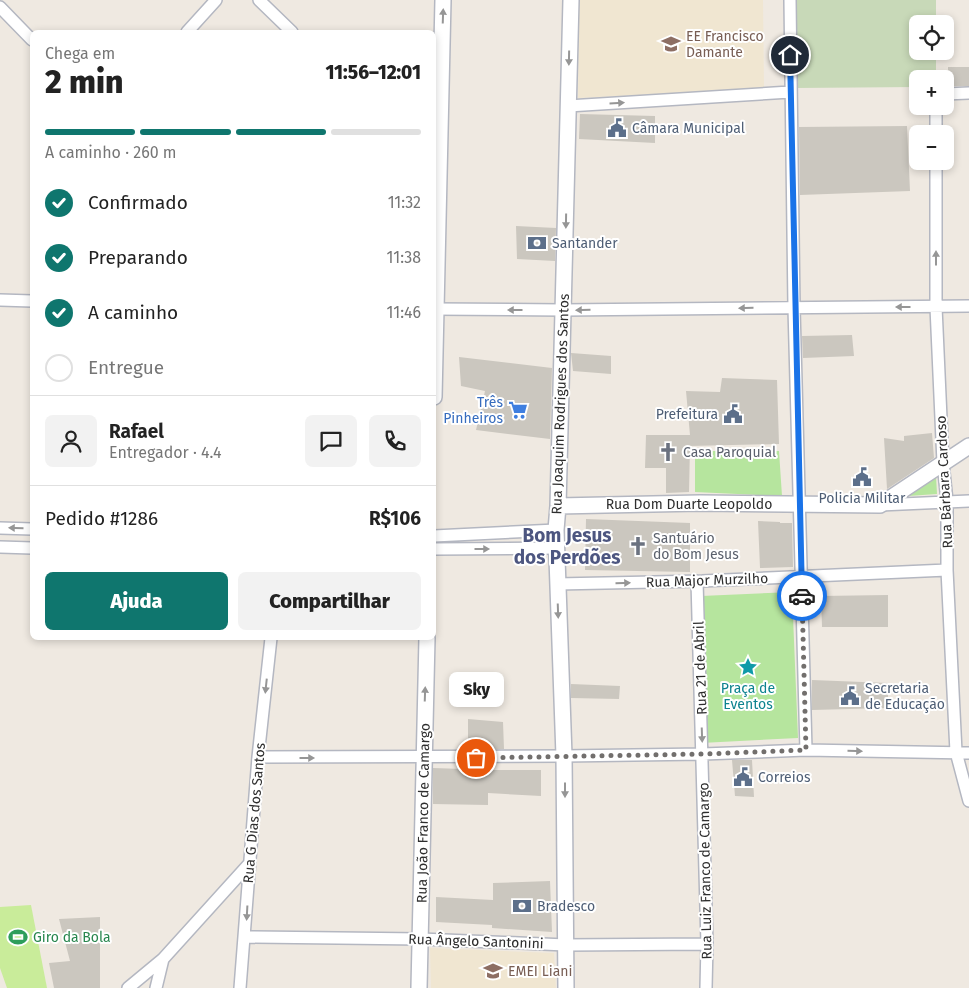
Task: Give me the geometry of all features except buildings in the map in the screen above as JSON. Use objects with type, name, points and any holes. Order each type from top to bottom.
[{"type":"street","points":[[189,30],[216,0]]},
{"type":"street","points":[[259,0],[290,30]]},
{"type":"street","points":[[436,168],[443,0]]},
{"type":"street","points":[[790,0],[794,308],[806,750]]},
{"type":"street","name":"Rua Joaquim Rodrigues dos Santos","points":[[566,988],[564,756],[556,530],[568,106],[568,3]]},
{"type":"street","points":[[0,7],[30,38]]},
{"type":"street","points":[[568,106],[790,92]]},
{"type":"street","points":[[954,94],[969,93]]},
{"type":"street","name":"Rua Bárbara Cardoso","points":[[936,170],[936,307],[943,463],[947,501],[947,570],[956,752],[969,801]]},
{"type":"street","points":[[0,300],[30,301]]},
{"type":"street","points":[[436,309],[563,310],[969,306]]},
{"type":"street","points":[[880,505],[969,446]]},
{"type":"street","points":[[880,505],[969,501]]},
{"type":"street","name":"Rua Dom Duarte Leopoldo","points":[[558,506],[690,503],[880,505]]},
{"type":"street","points":[[0,528],[30,529]]},
{"type":"street","points":[[436,536],[556,530]]},
{"type":"street","points":[[0,547],[30,548]]},
{"type":"street","points":[[436,549],[557,548]]},
{"type":"street","name":"Rua Major Murzilho","points":[[557,584],[697,581],[947,570]]},
{"type":"street","name":"Rua 21 de Abril","points":[[697,581],[703,754]]},
{"type":"street","name":"Rua G Dias dos Santos","points":[[240,988],[258,757],[271,640]]},
{"type":"street","name":"Rua João Franco de Camargo","points":[[419,988],[426,640]]},
{"type":"street","points":[[258,757],[423,758],[703,754],[806,750],[969,753]]},
{"type":"street","name":"Rua Luiz Franco de Camargo","points":[[703,754],[707,944],[706,988]]},
{"type":"street","points":[[128,988],[163,959],[249,864]]},
{"type":"street","name":"Rua Ângelo Santonini","points":[[245,937],[421,939],[566,944],[707,944]]},
{"type":"street","points":[[156,988],[163,959]]},
{"type":"shaded area","name":"EE Francisco Damante","points":[[579,0],[763,0],[764,89],[578,98]]},
{"type":"shaded area","name":"EMEI Liani","points":[[430,948],[554,953],[556,988],[431,988]]},
{"type":"green space","points":[[796,0],[936,0],[936,15],[909,15],[909,60],[936,60],[936,70],[909,70],[909,87],[795,88]]},
{"type":"green space","points":[[695,451],[779,451],[782,496],[695,492]]},
{"type":"green space","points":[[936,476],[937,494],[908,496]]},
{"type":"green space","name":"Praça de Eventos","points":[[792,592],[798,738],[701,743],[701,596]]},
{"type":"green space","name":"Giro da Bola","points":[[31,905],[47,988],[7,988],[0,968],[0,907]]},
{"type":"way so far","points":[[476,758],[703,754],[806,750],[802,596]]},
{"type":"place","name":"EE Francisco Damante","points":[[671,44]]},
{"type":"place","name":"Câmara Municipal","points":[[617,128]]},
{"type":"place","name":"Santander","points":[[537,243]]},
{"type":"place","name":"Três Pinheiros","points":[[518,410]]},
{"type":"place","name":"Prefeitura","points":[[733,414]]},
{"type":"place","name":"Casa Paroquial","points":[[668,452]]},
{"type":"place","name":"Policia Militar","points":[[862,477]]},
{"type":"place","name":"Santuário do Bom Jesus","points":[[638,546]]},
{"type":"place","name":"Praça de Eventos","points":[[748,667]]},
{"type":"place","name":"Secretaria de Educação","points":[[850,696]]},
{"type":"place","name":"Sky","points":[[476,758]]},
{"type":"place","name":"Correios","points":[[743,777]]},
{"type":"place","name":"Bradesco","points":[[522,906]]},
{"type":"place","name":"Giro da Bola","points":[[18,937]]},
{"type":"place","name":"EMEI Liani","points":[[493,971]]},
{"type":"district","name":"Bom Jesus dos Perdões","points":[[567,546]]},
{"type":"route","points":[[790,55],[794,308],[802,596]]}]
